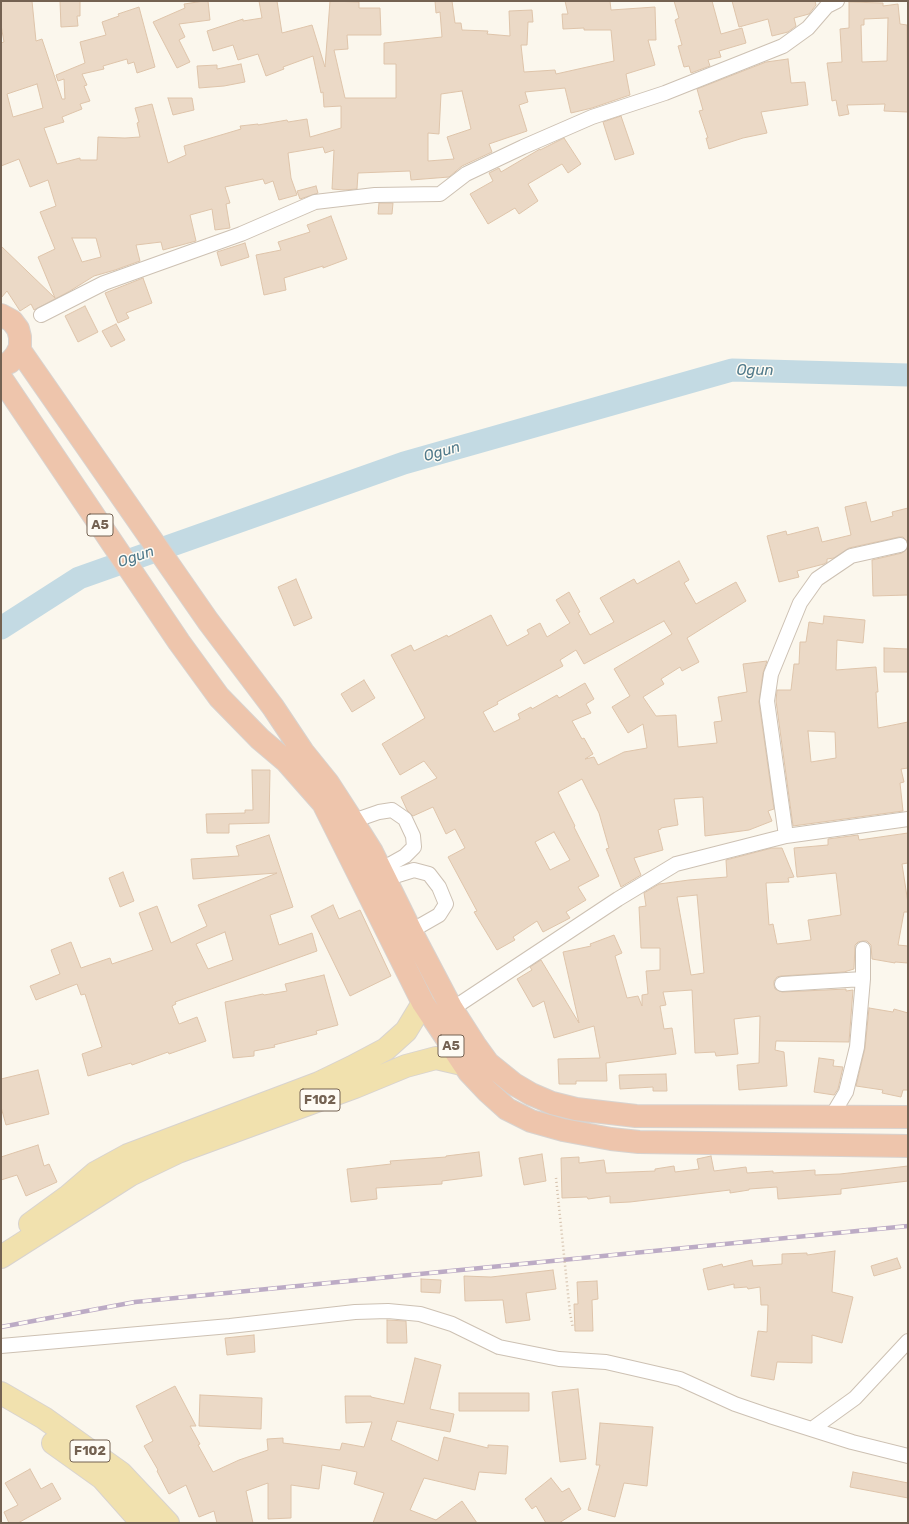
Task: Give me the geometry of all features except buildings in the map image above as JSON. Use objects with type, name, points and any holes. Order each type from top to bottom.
[{"type":"highway","points":[[1,315],[12,321],[18,329],[20,338],[19,349],[16,355],[10,362],[1,366]]},
{"type":"highway","name":"A5","points":[[19,349],[208,621],[273,707],[303,752],[328,783],[353,821],[372,852],[452,1009],[488,1063],[514,1084],[531,1094],[552,1103],[576,1109],[636,1116],[908,1117]]},
{"type":"highway","name":"A5","points":[[1,378],[179,642],[219,697],[260,739],[286,762],[323,803],[423,1003],[462,1064],[487,1091],[507,1109],[531,1122],[611,1139],[638,1142],[908,1146]]},
{"type":"highway","points":[[722,1116],[724,1143]]},
{"type":"main road","points":[[1,1240],[24,1229],[94,1173],[128,1155],[319,1083],[352,1068],[386,1049],[406,1031],[423,1003]]},
{"type":"main road","name":"F102","points":[[1,1257],[130,1175],[178,1152],[355,1087],[406,1066],[436,1058],[462,1064]]},
{"type":"main road","name":"F102","points":[[1,1393],[44,1418],[121,1473],[168,1523]]},
{"type":"main road","name":"F102","points":[[1,1411],[35,1430],[102,1478],[142,1523]]},
{"type":"street","points":[[41,315],[104,283],[241,234],[315,202],[375,194],[440,194],[466,174],[592,117],[665,92],[783,46],[808,28],[827,6],[838,1]]},
{"type":"street","points":[[786,836],[767,701],[771,674],[800,603],[817,578],[851,556],[900,545]]},
{"type":"street","points":[[353,821],[379,812],[392,810],[405,819],[413,836],[414,847],[383,874]]},
{"type":"street","points":[[452,1009],[618,899],[676,864],[786,836],[908,819]]},
{"type":"street","points":[[383,874],[414,870],[429,874],[439,887],[446,904],[439,915],[411,931]]},
{"type":"street","points":[[832,1117],[846,1092],[857,1046],[864,979],[863,949]]},
{"type":"street","points":[[782,984],[864,979]]},
{"type":"street","points":[[1,1346],[230,1326],[355,1312],[388,1310],[420,1314],[452,1324],[499,1347],[559,1359],[606,1362],[680,1379],[735,1404],[852,1442],[908,1456]]},
{"type":"street","points":[[812,1429],[854,1398],[908,1341]]},
{"type":"path","points":[[556,1178],[572,1328]]},
{"type":"waterway","name":"Ogun","points":[[1,628],[79,578],[404,463],[732,370],[908,375]]},
{"type":"railway","points":[[1,1327],[135,1302],[908,1226]]}]
